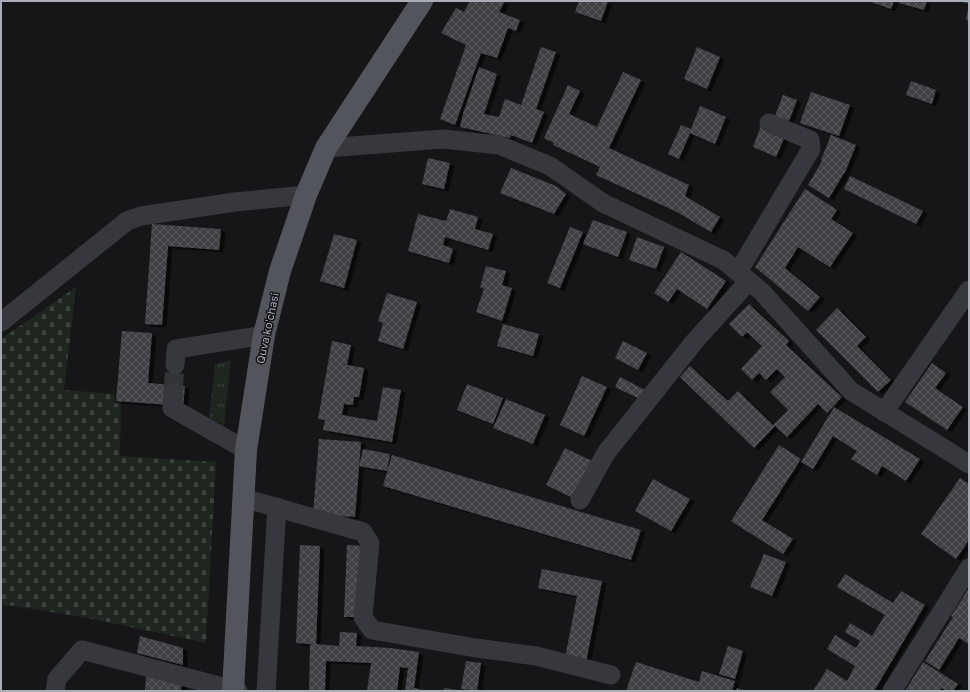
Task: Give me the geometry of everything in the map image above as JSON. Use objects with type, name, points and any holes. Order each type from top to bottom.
[{"type":"main road","name":"Quva ko'chasi","points":[[235,691],[246,450],[264,335],[280,271],[306,195],[326,148],[422,1]]},
{"type":"street","points":[[580,500],[606,453],[744,277],[811,149],[810,140],[769,123]]},
{"type":"street","points":[[326,148],[443,139],[499,144],[550,166],[603,203],[723,260],[762,292],[851,391],[969,464]]},
{"type":"street","points":[[1,322],[127,221],[141,216],[235,202],[306,195]]},
{"type":"street","points":[[884,412],[969,290]]},
{"type":"street","points":[[175,365],[176,349],[264,335]]},
{"type":"street","points":[[173,392],[172,408],[246,450]]},
{"type":"street","points":[[243,498],[363,532],[370,543],[363,617],[372,630],[476,648],[536,656],[611,675]]},
{"type":"street","points":[[266,691],[277,507]]},
{"type":"street","points":[[892,691],[969,568]]},
{"type":"street","points":[[55,691],[57,679],[82,650],[235,691]]},
{"type":"green space","points":[[76,287],[64,390],[115,394],[114,403],[121,404],[120,456],[216,462],[206,643],[93,619],[1,604],[1,339]]},
{"type":"green space","points":[[231,360],[224,425],[209,418],[215,364]]},
{"type":"building","points":[[470,1],[505,1],[499,12],[520,20],[516,31],[508,28],[497,58],[481,53],[455,125],[440,119],[466,45],[441,33],[456,8],[464,12]]},
{"type":"building","points":[[579,1],[608,1],[601,21],[575,12]]},
{"type":"building","points":[[868,1],[894,1],[891,9]]},
{"type":"building","points":[[899,1],[927,1],[924,10],[899,3]]},
{"type":"building","points":[[959,1],[969,1],[969,4]]},
{"type":"building","points":[[968,9],[969,10],[969,21],[966,20]]},
{"type":"building","points":[[541,47],[556,52],[536,109],[544,112],[532,143],[511,135],[510,138],[460,127],[479,67],[497,74],[484,114],[499,117],[505,99],[521,105]]},
{"type":"building","points":[[697,47],[720,57],[707,89],[684,79]]},
{"type":"building","points":[[623,72],[641,80],[609,148],[689,185],[685,196],[720,217],[711,232],[677,212],[596,175],[600,167],[553,145],[554,143],[544,138],[568,85],[580,91],[569,114],[597,127]]},
{"type":"building","points":[[911,81],[936,90],[932,104],[906,95]]},
{"type":"building","points":[[811,92],[850,105],[839,136],[800,123]]},
{"type":"building","points":[[783,95],[797,100],[789,121],[775,116]]},
{"type":"building","points":[[700,106],[726,117],[715,144],[690,133],[679,159],[668,154],[681,125],[691,129]]},
{"type":"building","points":[[761,126],[785,136],[776,157],[753,147]]},
{"type":"building","points":[[831,135],[856,145],[846,170],[829,198],[808,185],[822,161],[821,160]]},
{"type":"building","points":[[428,158],[450,163],[444,189],[422,184]]},
{"type":"building","points":[[511,168],[556,186],[566,194],[554,214],[500,193]]},
{"type":"building","points":[[850,176],[923,211],[916,224],[844,189]]},
{"type":"building","points":[[805,189],[837,210],[831,219],[853,233],[830,267],[798,247],[785,268],[820,297],[808,311],[755,267]]},
{"type":"building","points":[[450,209],[478,217],[475,229],[493,234],[488,250],[445,237],[443,245],[453,249],[449,263],[408,251],[418,214],[446,221]]},
{"type":"building","points":[[593,220],[627,232],[618,257],[583,244]]},
{"type":"building","points":[[152,224],[221,229],[219,250],[168,246],[162,325],[145,324]]},
{"type":"building","points":[[570,227],[583,232],[560,288],[547,283]]},
{"type":"building","points":[[334,234],[357,240],[344,288],[320,281]]},
{"type":"building","points":[[637,237],[664,247],[656,269],[629,260]]},
{"type":"building","points":[[681,252],[726,281],[707,309],[677,289],[668,302],[654,293]]},
{"type":"building","points":[[486,266],[506,271],[502,285],[512,288],[502,321],[476,312],[484,289],[480,287]]},
{"type":"building","points":[[387,293],[417,302],[403,349],[378,341],[383,323],[378,321]]},
{"type":"building","points":[[749,304],[789,341],[786,345],[842,397],[827,413],[818,404],[787,437],[775,426],[754,448],[680,377],[690,366],[728,401],[738,391],[773,425],[788,410],[770,392],[785,377],[777,369],[766,380],[759,373],[752,380],[741,369],[762,346],[747,332],[742,337],[729,324]]},
{"type":"building","points":[[837,308],[866,337],[857,346],[891,380],[878,392],[816,330]]},
{"type":"building","points":[[503,324],[539,334],[533,356],[497,346]]},
{"type":"building","points":[[122,331],[152,333],[148,383],[185,386],[183,406],[116,401]]},
{"type":"building","points":[[332,341],[351,345],[347,365],[364,368],[359,397],[354,397],[353,405],[344,404],[342,415],[377,421],[383,387],[401,390],[392,442],[323,430],[325,420],[318,419]]},
{"type":"building","points":[[623,341],[647,353],[638,370],[615,358]]},
{"type":"building","points":[[932,363],[946,373],[935,388],[963,407],[947,430],[905,402]]},
{"type":"building","points":[[582,376],[607,387],[584,436],[560,425]]},
{"type":"building","points":[[620,377],[645,390],[640,399],[615,387]]},
{"type":"building","points":[[467,384],[503,398],[493,424],[457,410]]},
{"type":"building","points":[[506,399],[545,415],[533,444],[493,428]]},
{"type":"building","points":[[834,407],[920,459],[906,481],[882,466],[877,475],[851,459],[857,451],[833,436],[813,469],[801,462]]},
{"type":"building","points":[[319,439],[361,442],[355,517],[313,514]]},
{"type":"building","points":[[779,445],[801,459],[762,520],[793,539],[783,554],[731,521]]},
{"type":"building","points":[[565,448],[596,463],[577,500],[546,485]]},
{"type":"building","points":[[363,449],[390,454],[387,471],[359,466]]},
{"type":"building","points":[[392,455],[641,530],[631,560],[383,486]]},
{"type":"building","points":[[960,478],[969,484],[969,540],[956,559],[921,534]]},
{"type":"building","points":[[653,479],[690,499],[671,531],[635,511]]},
{"type":"building","points":[[300,545],[320,546],[316,644],[339,646],[340,632],[357,633],[356,646],[390,648],[419,652],[414,688],[427,691],[405,691],[408,668],[400,667],[397,691],[367,691],[371,663],[326,661],[325,691],[309,691],[310,644],[296,643]]},
{"type":"building","points":[[347,545],[365,546],[362,617],[344,617]]},
{"type":"building","points":[[764,554],[786,562],[772,596],[750,587]]},
{"type":"building","points":[[542,569],[602,581],[586,662],[565,658],[577,596],[538,588]]},
{"type":"building","points":[[845,574],[893,603],[901,591],[925,605],[874,691],[813,691],[827,669],[847,681],[855,666],[827,649],[835,635],[856,648],[860,641],[845,632],[850,623],[872,636],[885,615],[837,587]]},
{"type":"building","points":[[969,588],[969,644],[959,638],[939,670],[925,661],[953,617],[951,616]]},
{"type":"building","points":[[140,636],[183,648],[183,665],[137,653]]},
{"type":"building","points":[[728,646],[743,651],[735,679],[719,674]]},
{"type":"building","points":[[466,661],[481,663],[477,691],[461,689]]},
{"type":"building","points":[[636,662],[699,682],[702,671],[735,681],[732,691],[626,691]]},
{"type":"building","points":[[923,662],[958,684],[953,691],[947,691],[942,688],[939,691],[905,691]]},
{"type":"building","points":[[146,677],[182,681],[181,691],[145,691]]},
{"type":"building","points":[[444,688],[457,690],[457,691],[443,691]]},
{"type":"building","points":[[737,688],[747,691],[736,691]]},
{"type":"tunnel","points":[[173,392],[175,365]]}]
